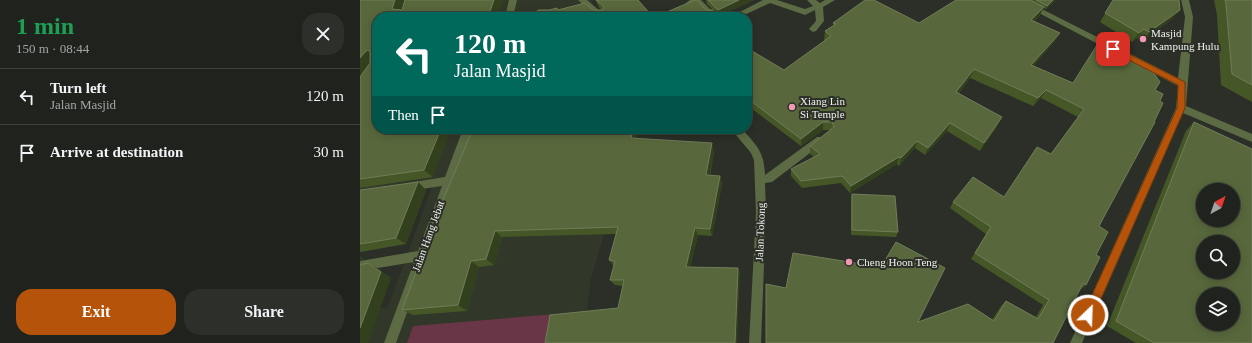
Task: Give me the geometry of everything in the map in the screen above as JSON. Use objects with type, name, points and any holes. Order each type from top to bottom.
[{"type":"street","points":[[510,12],[513,0]]},
{"type":"street","points":[[683,7],[697,0],[709,12]]},
{"type":"street","points":[[744,12],[769,0],[805,12],[832,0]]},
{"type":"street","points":[[811,0],[819,6],[820,21],[812,29]]},
{"type":"street","points":[[1018,0],[1182,84]]},
{"type":"street","points":[[1076,343],[1181,108],[1189,17],[1185,0]]},
{"type":"street","points":[[578,8],[585,3],[597,12]]},
{"type":"street","points":[[1181,108],[1252,138]]},
{"type":"street","name":"Jalan Hang Jebat","points":[[390,343],[466,134]]},
{"type":"street","name":"Jalan Tokong","points":[[741,134],[755,150],[760,160],[761,213],[755,343]]},
{"type":"street","points":[[761,179],[768,179],[827,134]]},
{"type":"street","points":[[400,188],[448,181]]},
{"type":"street","points":[[360,266],[421,256]]},
{"type":"shaded area","points":[[416,0],[594,0],[582,12],[412,12]]},
{"type":"shaded area","points":[[360,96],[372,119],[372,134],[634,134],[591,278],[583,343],[360,343],[360,313],[388,307],[434,181],[360,190]]},
{"type":"shaded area","points":[[606,310],[602,343],[407,343],[413,326]]},
{"type":"building","points":[[360,0],[395,0],[392,9],[402,10],[405,0],[494,0],[490,12],[372,12],[372,134],[439,134],[424,170],[360,179],[360,77],[370,63],[370,52],[368,50],[360,58]]},
{"type":"building","points":[[596,0],[638,0],[649,12],[535,12],[539,10],[557,8],[558,10],[585,3],[593,10],[603,10],[604,7]]},
{"type":"building","points":[[695,0],[697,0],[706,10],[713,10],[708,12],[667,12]]},
{"type":"building","points":[[708,0],[739,0],[718,10]]},
{"type":"building","points":[[865,0],[874,0],[919,23],[956,0],[1030,0],[1044,7],[1031,20],[1060,33],[1031,65],[1073,83],[1097,45],[1153,72],[1160,82],[1155,90],[1163,94],[1160,101],[1163,103],[1155,122],[1099,226],[1108,232],[1096,255],[1100,257],[1086,285],[1083,283],[1053,343],[766,343],[766,284],[786,288],[793,253],[881,267],[896,242],[945,268],[918,322],[968,304],[994,321],[1006,301],[1038,319],[1049,300],[975,253],[991,227],[953,202],[973,177],[1004,197],[1037,147],[1051,154],[1084,109],[1046,90],[1038,98],[974,69],[956,92],[1002,117],[984,143],[950,123],[928,148],[917,141],[901,158],[899,157],[851,186],[842,176],[801,181],[791,169],[820,154],[810,146],[834,127],[832,122],[823,122],[801,139],[752,102],[752,51],[784,70],[831,36],[825,31],[836,24],[833,23]]},
{"type":"building","points":[[1036,0],[1053,0],[1047,6]]},
{"type":"building","points":[[1113,0],[1179,0],[1180,10],[1149,32],[1144,29],[1139,33],[1105,13]]},
{"type":"building","points":[[1225,0],[1252,0],[1252,85],[1232,74]]},
{"type":"building","points":[[1194,122],[1252,149],[1252,343],[1154,343],[1116,321]]},
{"type":"building","points":[[471,134],[632,134],[631,138],[712,143],[706,175],[720,176],[710,229],[695,228],[686,267],[738,268],[735,343],[545,343],[550,315],[618,308],[624,280],[610,280],[615,261],[609,260],[618,227],[495,231],[486,259],[471,261],[458,305],[402,310],[445,195]]},
{"type":"building","points":[[418,182],[396,238],[360,244],[360,190]]},
{"type":"building","points":[[852,194],[895,196],[898,232],[852,230]]},
{"type":"building","points":[[368,263],[381,272],[360,328],[360,265]]},
{"type":"place","name":"Masjid Kampung Hulu","points":[[1143,39]]},
{"type":"place","name":"Xiang Lin Si Temple","points":[[792,107]]},
{"type":"place","name":"Cheng Hoon Teng","points":[[849,262]]},
{"type":"route","points":[[1088,315],[1181,108],[1182,98],[1182,84],[1113,49]]}]
